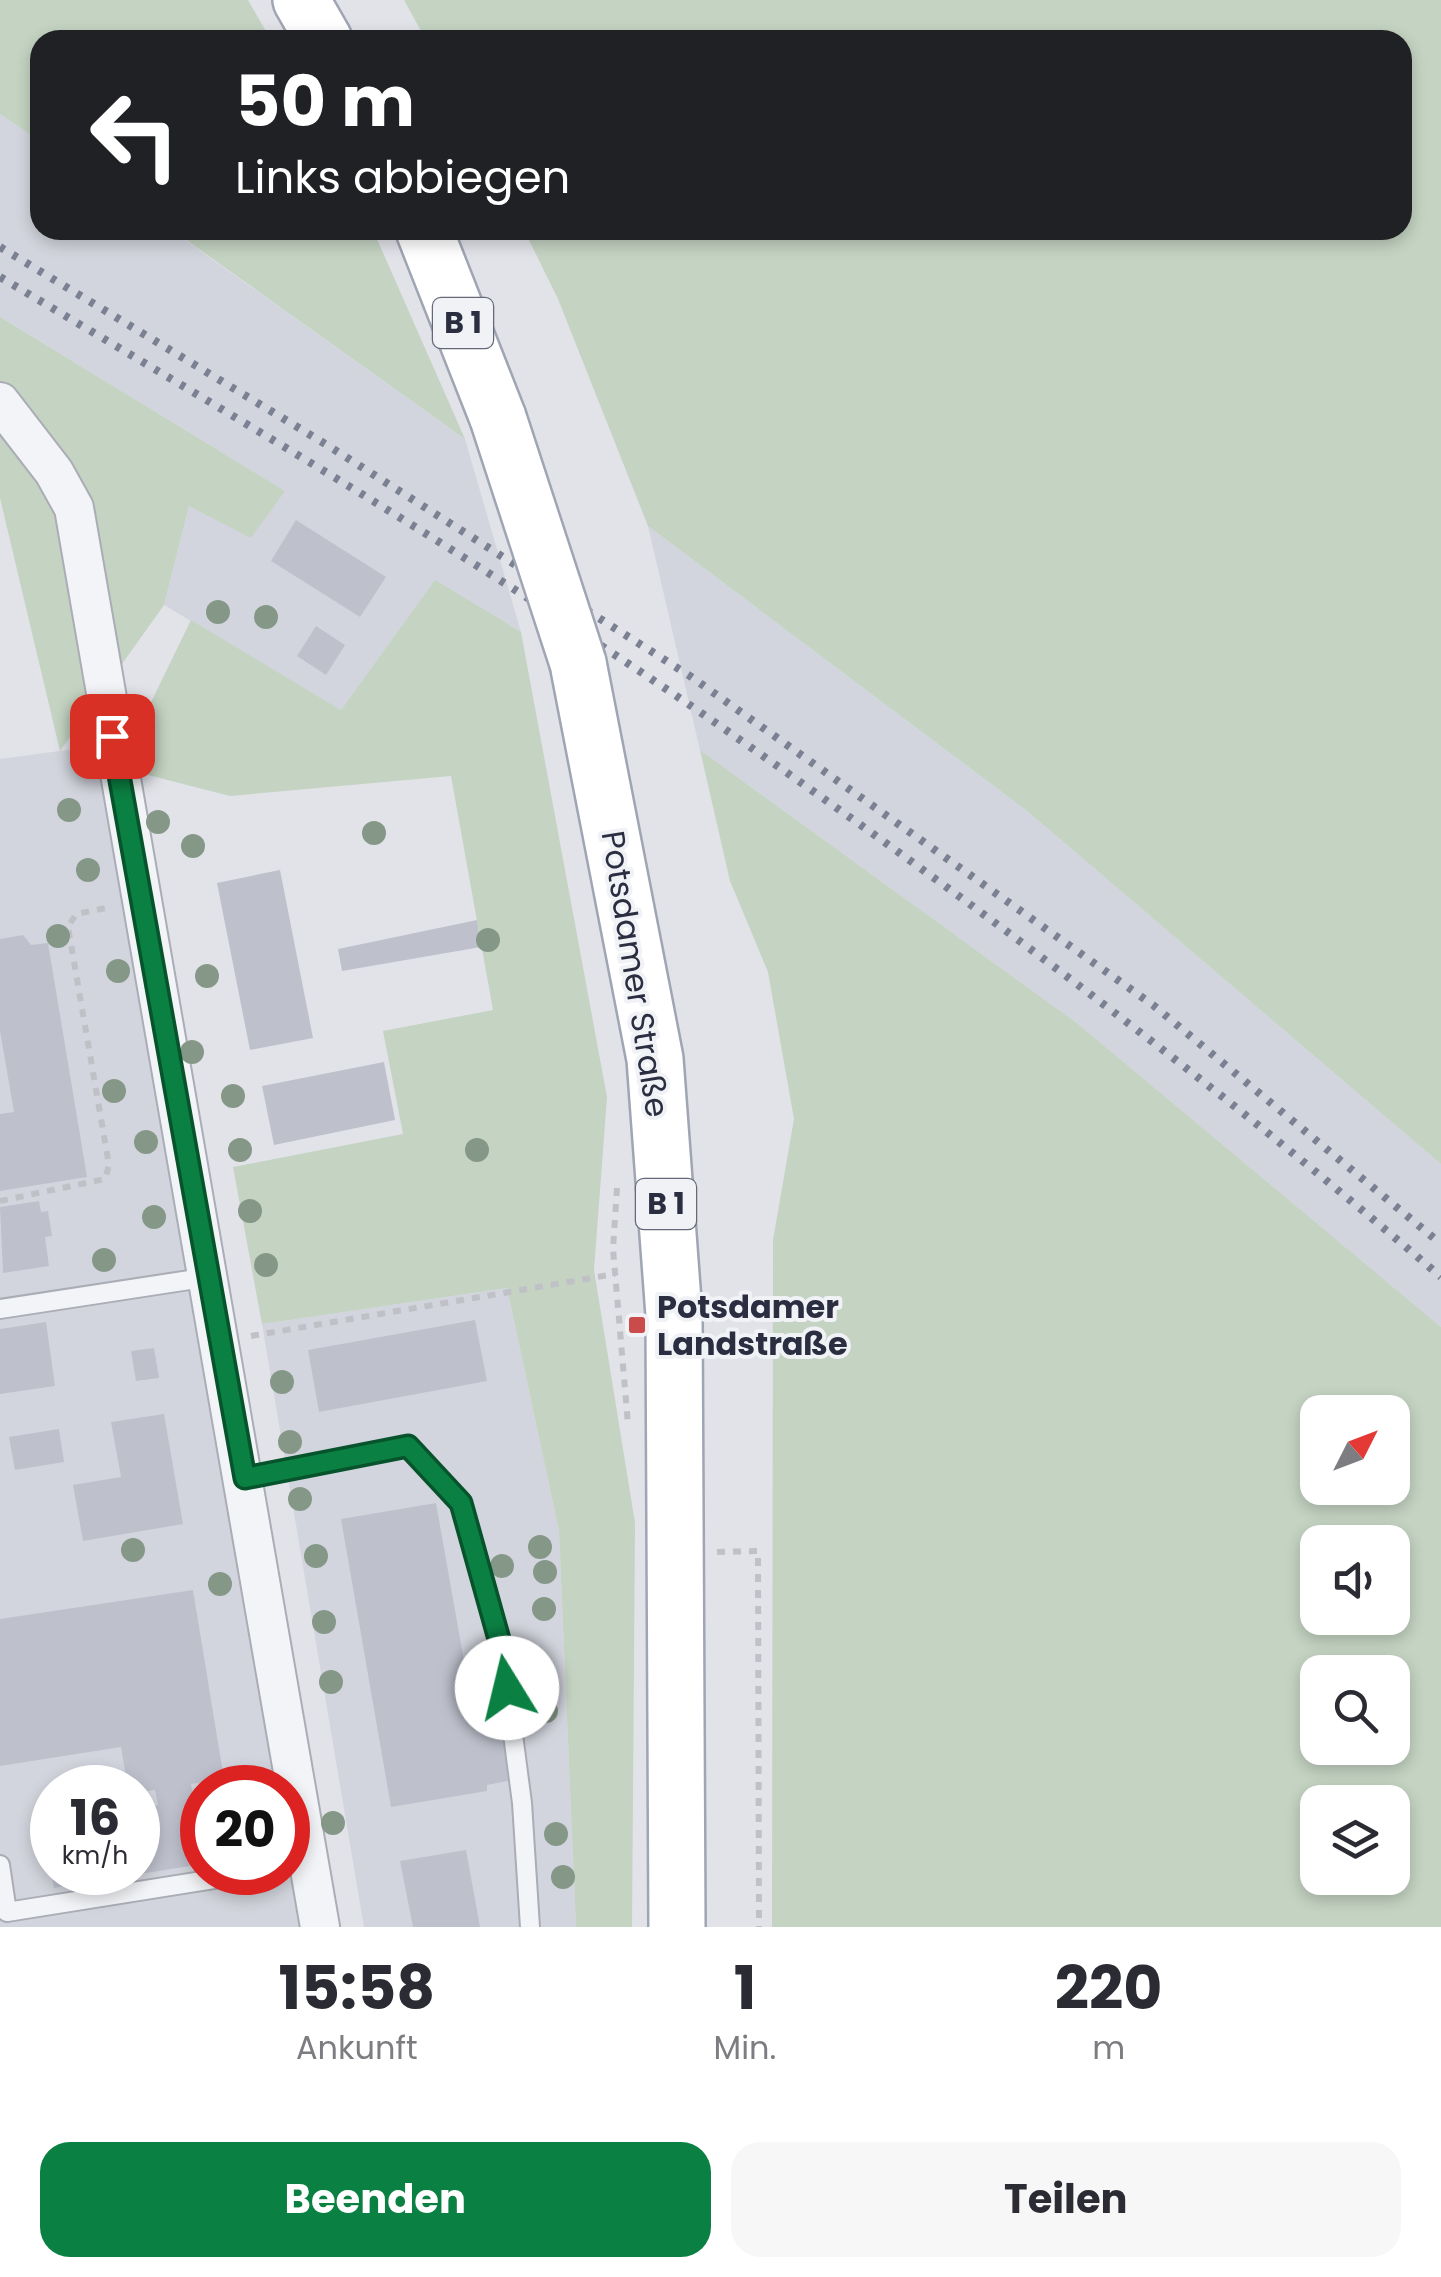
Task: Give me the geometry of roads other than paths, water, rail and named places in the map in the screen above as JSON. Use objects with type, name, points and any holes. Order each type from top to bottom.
[{"type":"main road","points":[[301,0],[318,30]]},
{"type":"main road","name":"Potsdamer Straße","points":[[428,240],[498,418],[578,663],[655,1059],[674,1315],[677,1927]]},
{"type":"street","points":[[0,402],[54,472],[74,508],[245,1478],[284,1765]]},
{"type":"street","points":[[308,1895],[320,1927]]},
{"type":"lane","points":[[0,1309],[209,1278]]},
{"type":"lane","points":[[245,1478],[408,1446],[461,1503],[502,1650],[522,1802],[530,1927]]},
{"type":"lane","points":[[0,1865],[4,1912],[180,1884]]},
{"type":"railway","points":[[0,247],[327,445],[690,676],[1153,1005],[1441,1244]]},
{"type":"railway","points":[[0,277],[440,542],[697,710],[1076,984],[1261,1128],[1441,1277]]},
{"type":"place","name":"Potsdamer Landstraße","points":[[637,1325]]}]
